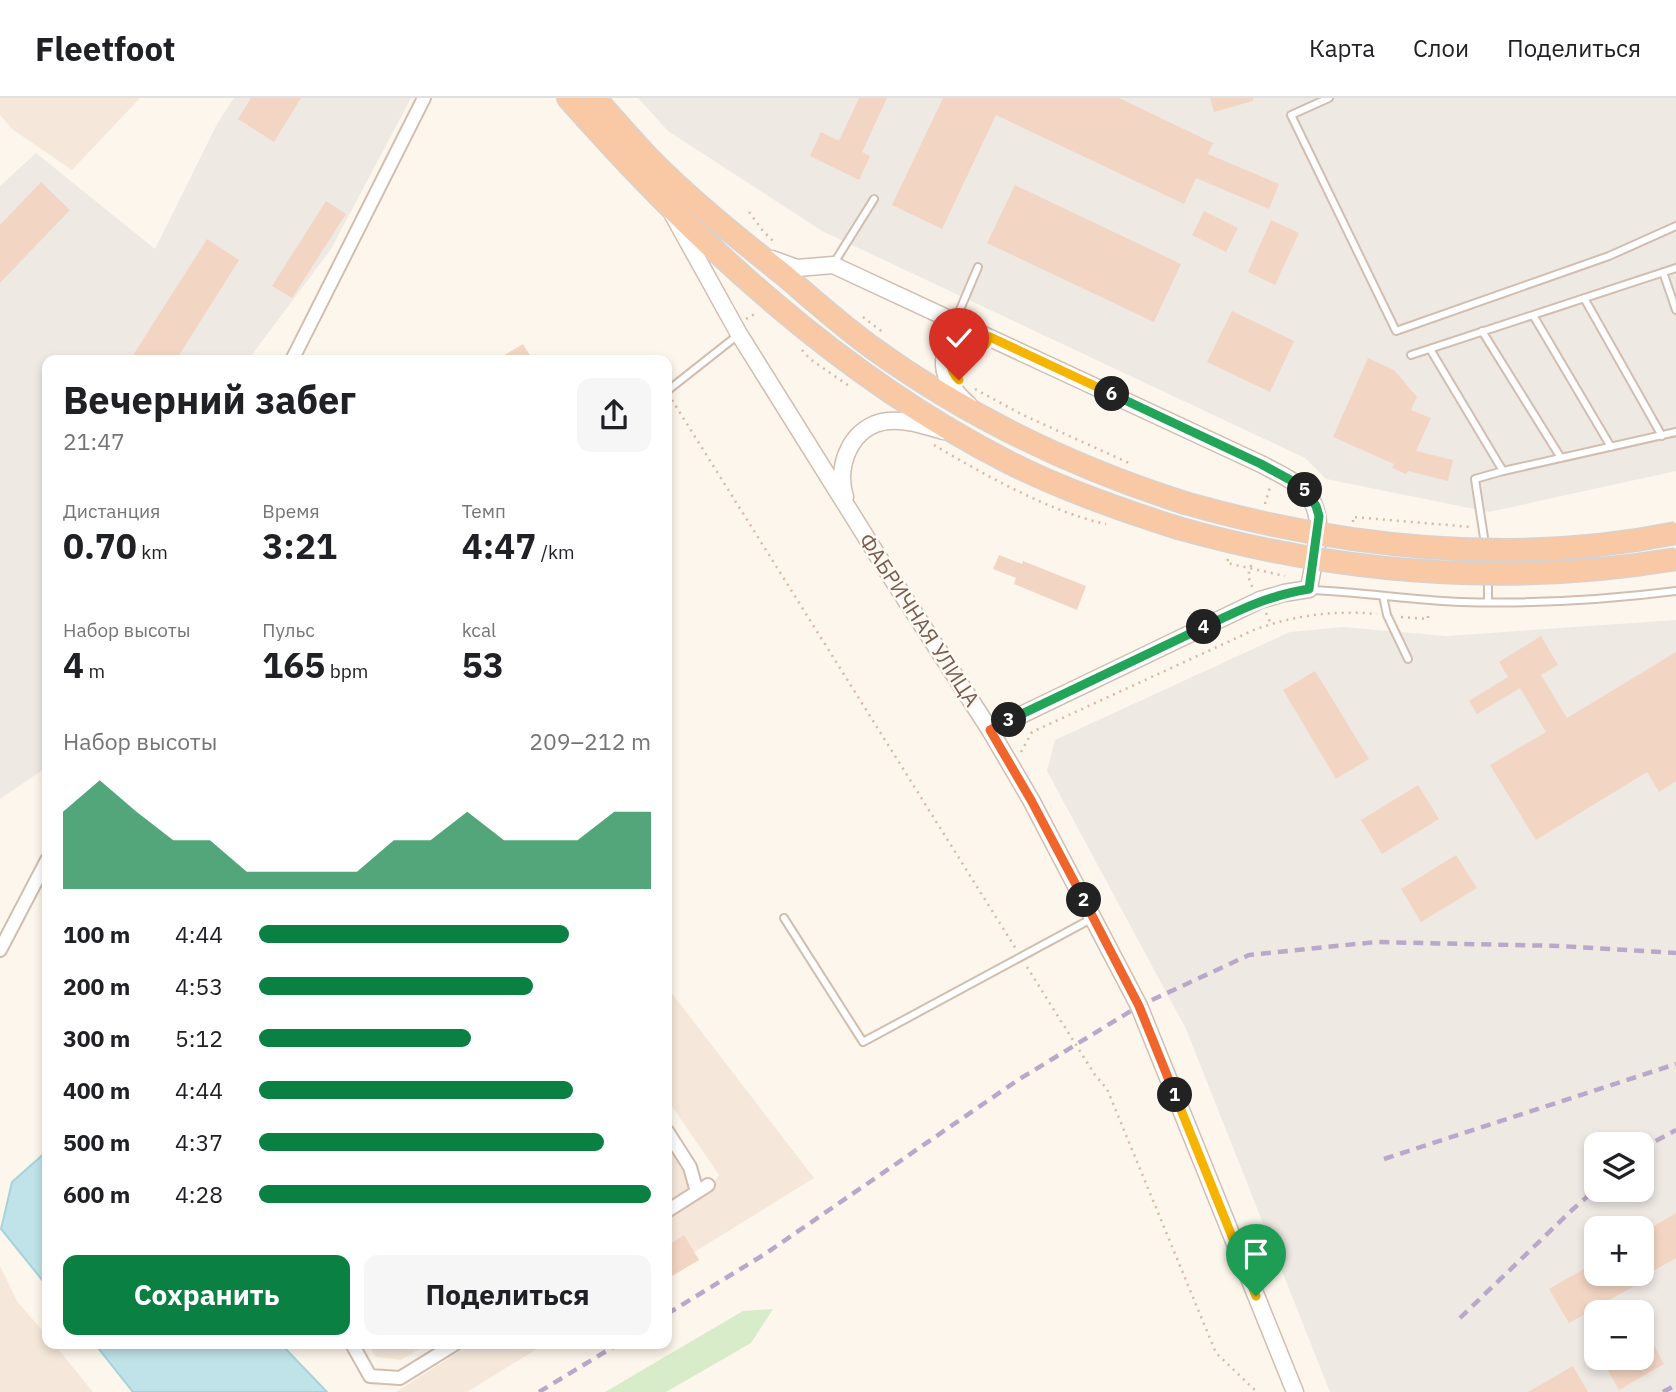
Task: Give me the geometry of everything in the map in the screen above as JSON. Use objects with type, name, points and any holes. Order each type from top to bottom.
[{"type":"highway","points":[[568,98],[632,171],[668,207],[811,333],[889,390],[961,436],[1012,464],[1060,485],[1178,528],[1236,544],[1343,564],[1413,571],[1508,575],[1618,568],[1676,559]]},
{"type":"highway","points":[[596,98],[648,157],[750,248],[870,346],[987,420],[1095,471],[1185,503],[1242,519],[1293,530],[1402,545],[1507,549],[1615,542],[1676,533]]},
{"type":"street","points":[[295,355],[424,98]]},
{"type":"street","name":"ФАБРИЧНАЯ УЛИЦА","points":[[668,207],[850,513],[990,730],[1093,918],[1139,1006],[1295,1392]]},
{"type":"street","points":[[750,248],[797,268],[833,265],[956,321],[1261,464],[1303,488],[1316,506],[1319,516],[1309,589],[1260,600],[990,730]]},
{"type":"street","points":[[956,321],[943,356],[945,375],[964,400],[987,420]]},
{"type":"street","points":[[850,513],[842,487],[841,472],[844,456],[861,434],[887,421],[915,424],[961,436]]},
{"type":"street","points":[[0,950],[42,885]]},
{"type":"street","points":[[672,1139],[703,1189],[672,1208]]},
{"type":"street","points":[[355,1349],[370,1376],[400,1378],[447,1349]]},
{"type":"lane","points":[[1329,98],[1291,116],[1396,331],[1609,256],[1676,226]]},
{"type":"lane","points":[[833,265],[874,199]]},
{"type":"lane","points":[[956,321],[978,267]]},
{"type":"lane","points":[[1411,355],[1676,268]]},
{"type":"lane","points":[[1663,272],[1676,310]]},
{"type":"lane","points":[[1584,298],[1662,436]]},
{"type":"lane","points":[[1533,314],[1611,447]]},
{"type":"lane","points":[[672,387],[741,327]]},
{"type":"lane","points":[[1482,331],[1562,458]]},
{"type":"lane","points":[[1430,349],[1503,471]]},
{"type":"lane","points":[[1486,555],[1475,479],[1676,432]]},
{"type":"lane","points":[[1487,569],[1488,602]]},
{"type":"lane","points":[[1309,589],[1429,600],[1488,602],[1607,598],[1676,591]]},
{"type":"lane","points":[[1382,596],[1387,615],[1408,659]]},
{"type":"lane","points":[[784,918],[863,1042],[1093,918]]},
{"type":"path","points":[[741,327],[764,308]]},
{"type":"path","points":[[970,386],[1023,415],[1136,467]]},
{"type":"path","points":[[672,399],[1095,1075],[1107,1089],[1216,1353],[1258,1392]]},
{"type":"path","points":[[933,444],[1036,498],[1090,520],[1113,526]]},
{"type":"path","points":[[1258,508],[1271,511]]},
{"type":"path","points":[[1353,517],[1482,526]]},
{"type":"path","points":[[1229,555],[1227,563],[1285,576]]},
{"type":"path","points":[[1017,778],[1026,773],[1021,756],[1022,747],[1032,732],[1256,629],[1287,618],[1349,611],[1428,619],[1429,600]]},
{"type":"shaded area","points":[[0,98],[140,98],[72,170],[12,129],[0,115]]},
{"type":"shaded area","points":[[234,98],[411,98],[331,249],[252,355],[42,355],[42,770],[0,799],[0,186],[36,153],[155,249],[217,124]]},
{"type":"shaded area","points":[[638,98],[1676,98],[1676,471],[1489,512],[1326,479],[1305,458],[822,231],[668,131]]},
{"type":"shaded area","points":[[1676,620],[1676,1392],[1330,1392],[1186,1029],[1047,771],[1055,740],[1290,632],[1343,627],[1446,636]]},
{"type":"shaded area","points":[[672,993],[814,1178],[672,1266],[672,1216],[708,1192],[719,1175],[672,1106]]},
{"type":"shaded area","points":[[672,1152],[694,1185],[672,1198]]},
{"type":"shaded area","points":[[0,1266],[17,1301],[42,1330],[42,1349],[58,1349],[93,1392],[0,1392]]},
{"type":"shaded area","points":[[371,1349],[419,1349],[401,1360],[376,1357]]},
{"type":"shaded area","points":[[463,1349],[537,1349],[467,1392],[396,1392]]},
{"type":"green space","points":[[773,1309],[751,1343],[666,1392],[605,1392],[743,1311]]},
{"type":"water","points":[[42,1155],[42,1280],[1,1229],[12,1182]]},
{"type":"water","points":[[99,1349],[286,1349],[327,1392],[133,1392]]},
{"type":"building","points":[[251,98],[301,98],[274,142],[238,119]]},
{"type":"building","points":[[859,98],[887,98],[862,152],[870,156],[859,180],[810,156],[821,132],[839,141]]},
{"type":"building","points":[[943,98],[1119,98],[1213,143],[1208,154],[1279,184],[1269,209],[1196,178],[1184,204],[996,115],[942,229],[892,205]]},
{"type":"building","points":[[1210,98],[1253,98],[1253,101],[1214,112]]},
{"type":"building","points":[[41,182],[70,210],[0,283],[0,225]]},
{"type":"building","points":[[1015,185],[1181,264],[1154,322],[987,243]]},
{"type":"building","points":[[326,201],[346,214],[292,298],[272,286]]},
{"type":"building","points":[[1204,211],[1238,228],[1226,252],[1192,235]]},
{"type":"building","points":[[1271,220],[1299,233],[1275,285],[1248,272]]},
{"type":"building","points":[[207,239],[239,260],[179,355],[133,355]]},
{"type":"building","points":[[1232,311],[1294,341],[1270,392],[1207,362]]},
{"type":"building","points":[[523,344],[530,355],[504,355]]},
{"type":"building","points":[[1368,358],[1394,370],[1417,397],[1411,410],[1431,418],[1416,451],[1453,460],[1448,481],[1408,471],[1406,474],[1392,468],[1394,464],[1333,437]]},
{"type":"building","points":[[999,555],[1022,564],[1023,561],[1086,586],[1077,610],[1014,584],[1016,578],[993,569]]},
{"type":"building","points":[[1541,636],[1558,665],[1541,675],[1567,718],[1676,652],[1676,781],[1659,792],[1647,772],[1536,840],[1490,765],[1546,732],[1520,688],[1477,714],[1469,701],[1508,677],[1499,662]]},
{"type":"building","points":[[1315,671],[1369,759],[1336,779],[1283,690]]},
{"type":"building","points":[[1418,785],[1439,819],[1382,854],[1361,820]]},
{"type":"building","points":[[1456,855],[1477,888],[1421,922],[1401,889]]},
{"type":"building","points":[[1676,1213],[1676,1258],[1654,1271],[1654,1226]]},
{"type":"building","points":[[684,1235],[699,1260],[672,1276],[672,1243]]},
{"type":"building","points":[[1584,1269],[1584,1286],[1634,1286],[1610,1300],[1584,1300],[1584,1314],[1569,1323],[1549,1289]]},
{"type":"building","points":[[1654,1345],[1664,1364],[1654,1370]]},
{"type":"building","points":[[1573,1366],[1588,1392],[1528,1392]]},
{"type":"building","points":[[1608,1370],[1654,1370],[1619,1390]]},
{"type":"railway","points":[[672,1311],[765,1254],[1018,1080],[1139,1006],[1249,955],[1376,942],[1560,946],[1676,953]]},
{"type":"railway","points":[[1384,1159],[1676,1064]]},
{"type":"railway","points":[[1654,1142],[1676,1130]]},
{"type":"railway","points":[[1460,1318],[1584,1200]]},
{"type":"railway","points":[[539,1392],[610,1349]]},
{"type":"railway","points":[[1663,1392],[1676,1385]]},
{"type":"route","points":[[959,380],[950,365],[954,351],[967,342],[975,341],[985,345],[990,337],[1261,464],[1303,488],[1316,506],[1319,516],[1318,529],[1309,589],[1260,600],[990,730],[1031,800],[1139,1006],[1256,1296]]}]
